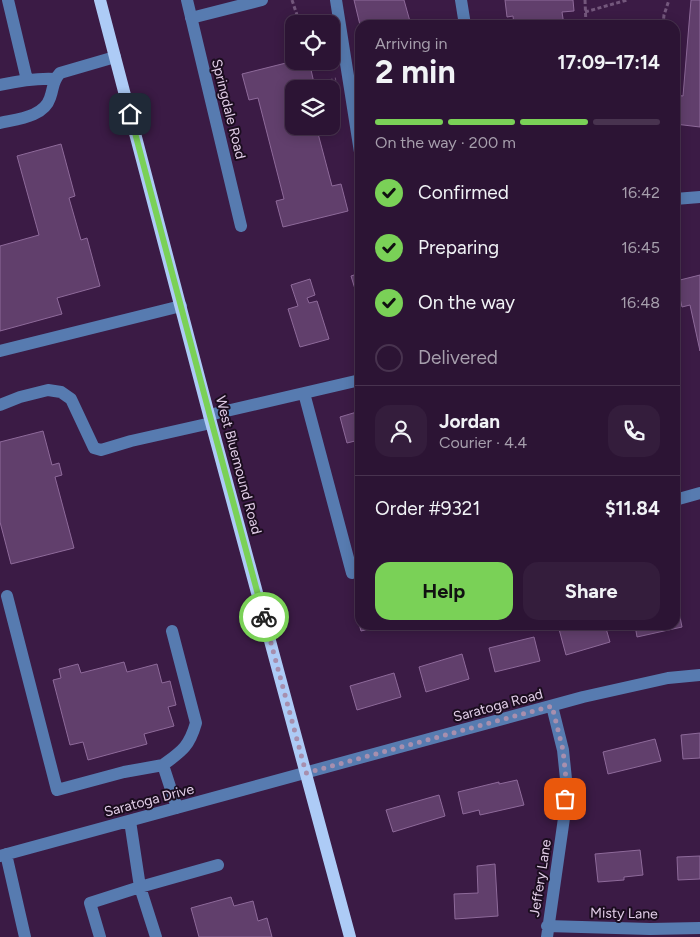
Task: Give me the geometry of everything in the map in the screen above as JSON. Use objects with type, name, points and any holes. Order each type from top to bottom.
[{"type":"main road","name":"West Bluemound Road","points":[[100,0],[210,419],[350,937]]},
{"type":"street","points":[[8,0],[27,80]]},
{"type":"street","name":"Springdale Road","points":[[187,0],[241,226]]},
{"type":"street","points":[[191,18],[262,0]]},
{"type":"street","points":[[336,0],[355,120]]},
{"type":"street","points":[[461,0],[464,20]]},
{"type":"street","points":[[0,123],[35,114],[44,108],[50,100],[55,80],[60,73],[115,57]]},
{"type":"street","points":[[0,86],[38,78],[55,80]]},
{"type":"street","points":[[680,199],[700,198]]},
{"type":"street","points":[[0,352],[181,306]]},
{"type":"street","points":[[0,405],[20,397],[48,390],[61,392],[71,399],[94,448],[101,450],[304,393],[355,381]]},
{"type":"street","points":[[304,393],[352,573]]},
{"type":"street","points":[[680,499],[700,493]]},
{"type":"street","points":[[7,596],[57,790],[124,772],[163,766],[184,749],[192,736],[196,723],[172,631]]},
{"type":"street","name":"Saratoga Road","points":[[306,773],[616,689],[668,678],[700,675]]},
{"type":"street","name":"Jeffery Lane","points":[[547,932],[564,818],[566,779],[563,750],[552,706]]},
{"type":"street","points":[[163,766],[177,808]]},
{"type":"street","name":"Saratoga Drive","points":[[3,855],[306,773]]},
{"type":"street","points":[[130,821],[140,886],[156,937]]},
{"type":"street","points":[[3,855],[25,937]]},
{"type":"street","points":[[100,937],[90,903],[140,886],[218,866]]},
{"type":"street","name":"Misty Lane","points":[[547,932],[700,928]]},
{"type":"path","points":[[292,0],[297,15]]},
{"type":"path","points":[[585,0],[586,20]]},
{"type":"path","points":[[586,12],[627,0]]},
{"type":"path","points":[[664,20],[669,0]]},
{"type":"path","points":[[333,80],[348,76]]},
{"type":"building","points":[[354,0],[404,0],[410,20],[359,20]]},
{"type":"building","points":[[505,0],[573,0],[574,11],[562,12],[563,20],[513,20],[513,16],[507,17]]},
{"type":"building","points":[[691,0],[700,0],[700,127],[680,125],[680,96],[683,96]]},
{"type":"building","points":[[285,63],[285,70],[311,70],[313,80],[285,80],[285,135],[318,135],[332,186],[341,184],[348,211],[283,227],[276,201],[284,199],[258,98],[249,100],[242,74]]},
{"type":"building","points":[[61,144],[75,196],[69,198],[81,240],[87,238],[100,286],[57,298],[62,314],[0,331],[0,246],[39,235],[17,156]]},
{"type":"building","points":[[355,275],[355,289],[351,276]]},
{"type":"building","points":[[700,275],[700,351],[690,305],[682,307],[680,280]]},
{"type":"building","points":[[310,279],[315,295],[307,298],[309,303],[317,301],[329,339],[300,347],[288,309],[298,306],[291,285]]},
{"type":"building","points":[[355,412],[355,441],[347,443],[340,417]]},
{"type":"building","points":[[43,431],[52,465],[59,463],[62,475],[55,477],[74,548],[11,564],[0,522],[0,442]]},
{"type":"building","points":[[559,630],[606,630],[610,642],[566,655]]},
{"type":"building","points":[[636,630],[668,630],[637,637]]},
{"type":"building","points":[[534,637],[540,661],[495,672],[489,648]]},
{"type":"building","points":[[462,654],[469,679],[426,692],[419,667]]},
{"type":"building","points":[[124,662],[127,672],[157,664],[162,683],[170,681],[176,705],[168,707],[174,726],[144,734],[147,744],[88,760],[83,742],[70,745],[53,680],[61,678],[59,669],[78,664],[81,673]]},
{"type":"building","points":[[394,673],[401,697],[357,710],[350,686]]},
{"type":"building","points":[[700,733],[700,758],[683,759],[681,735]]},
{"type":"building","points":[[655,739],[661,761],[608,774],[603,752]]},
{"type":"building","points":[[517,780],[524,805],[480,815],[479,810],[463,814],[458,792],[499,782],[499,784]]},
{"type":"building","points":[[439,795],[445,816],[393,832],[386,810]]},
{"type":"building","points":[[640,850],[643,875],[624,877],[624,880],[598,882],[595,854]]},
{"type":"building","points":[[700,856],[700,879],[678,880],[677,857]]},
{"type":"building","points":[[495,864],[498,916],[455,919],[454,894],[478,893],[477,866]]},
{"type":"building","points":[[231,897],[234,906],[253,901],[258,921],[267,918],[272,937],[199,937],[191,908]]},
{"type":"way so far","points":[[264,617],[306,773],[552,706],[563,750],[566,779],[565,799]]},
{"type":"route","points":[[130,114],[264,617]]}]
